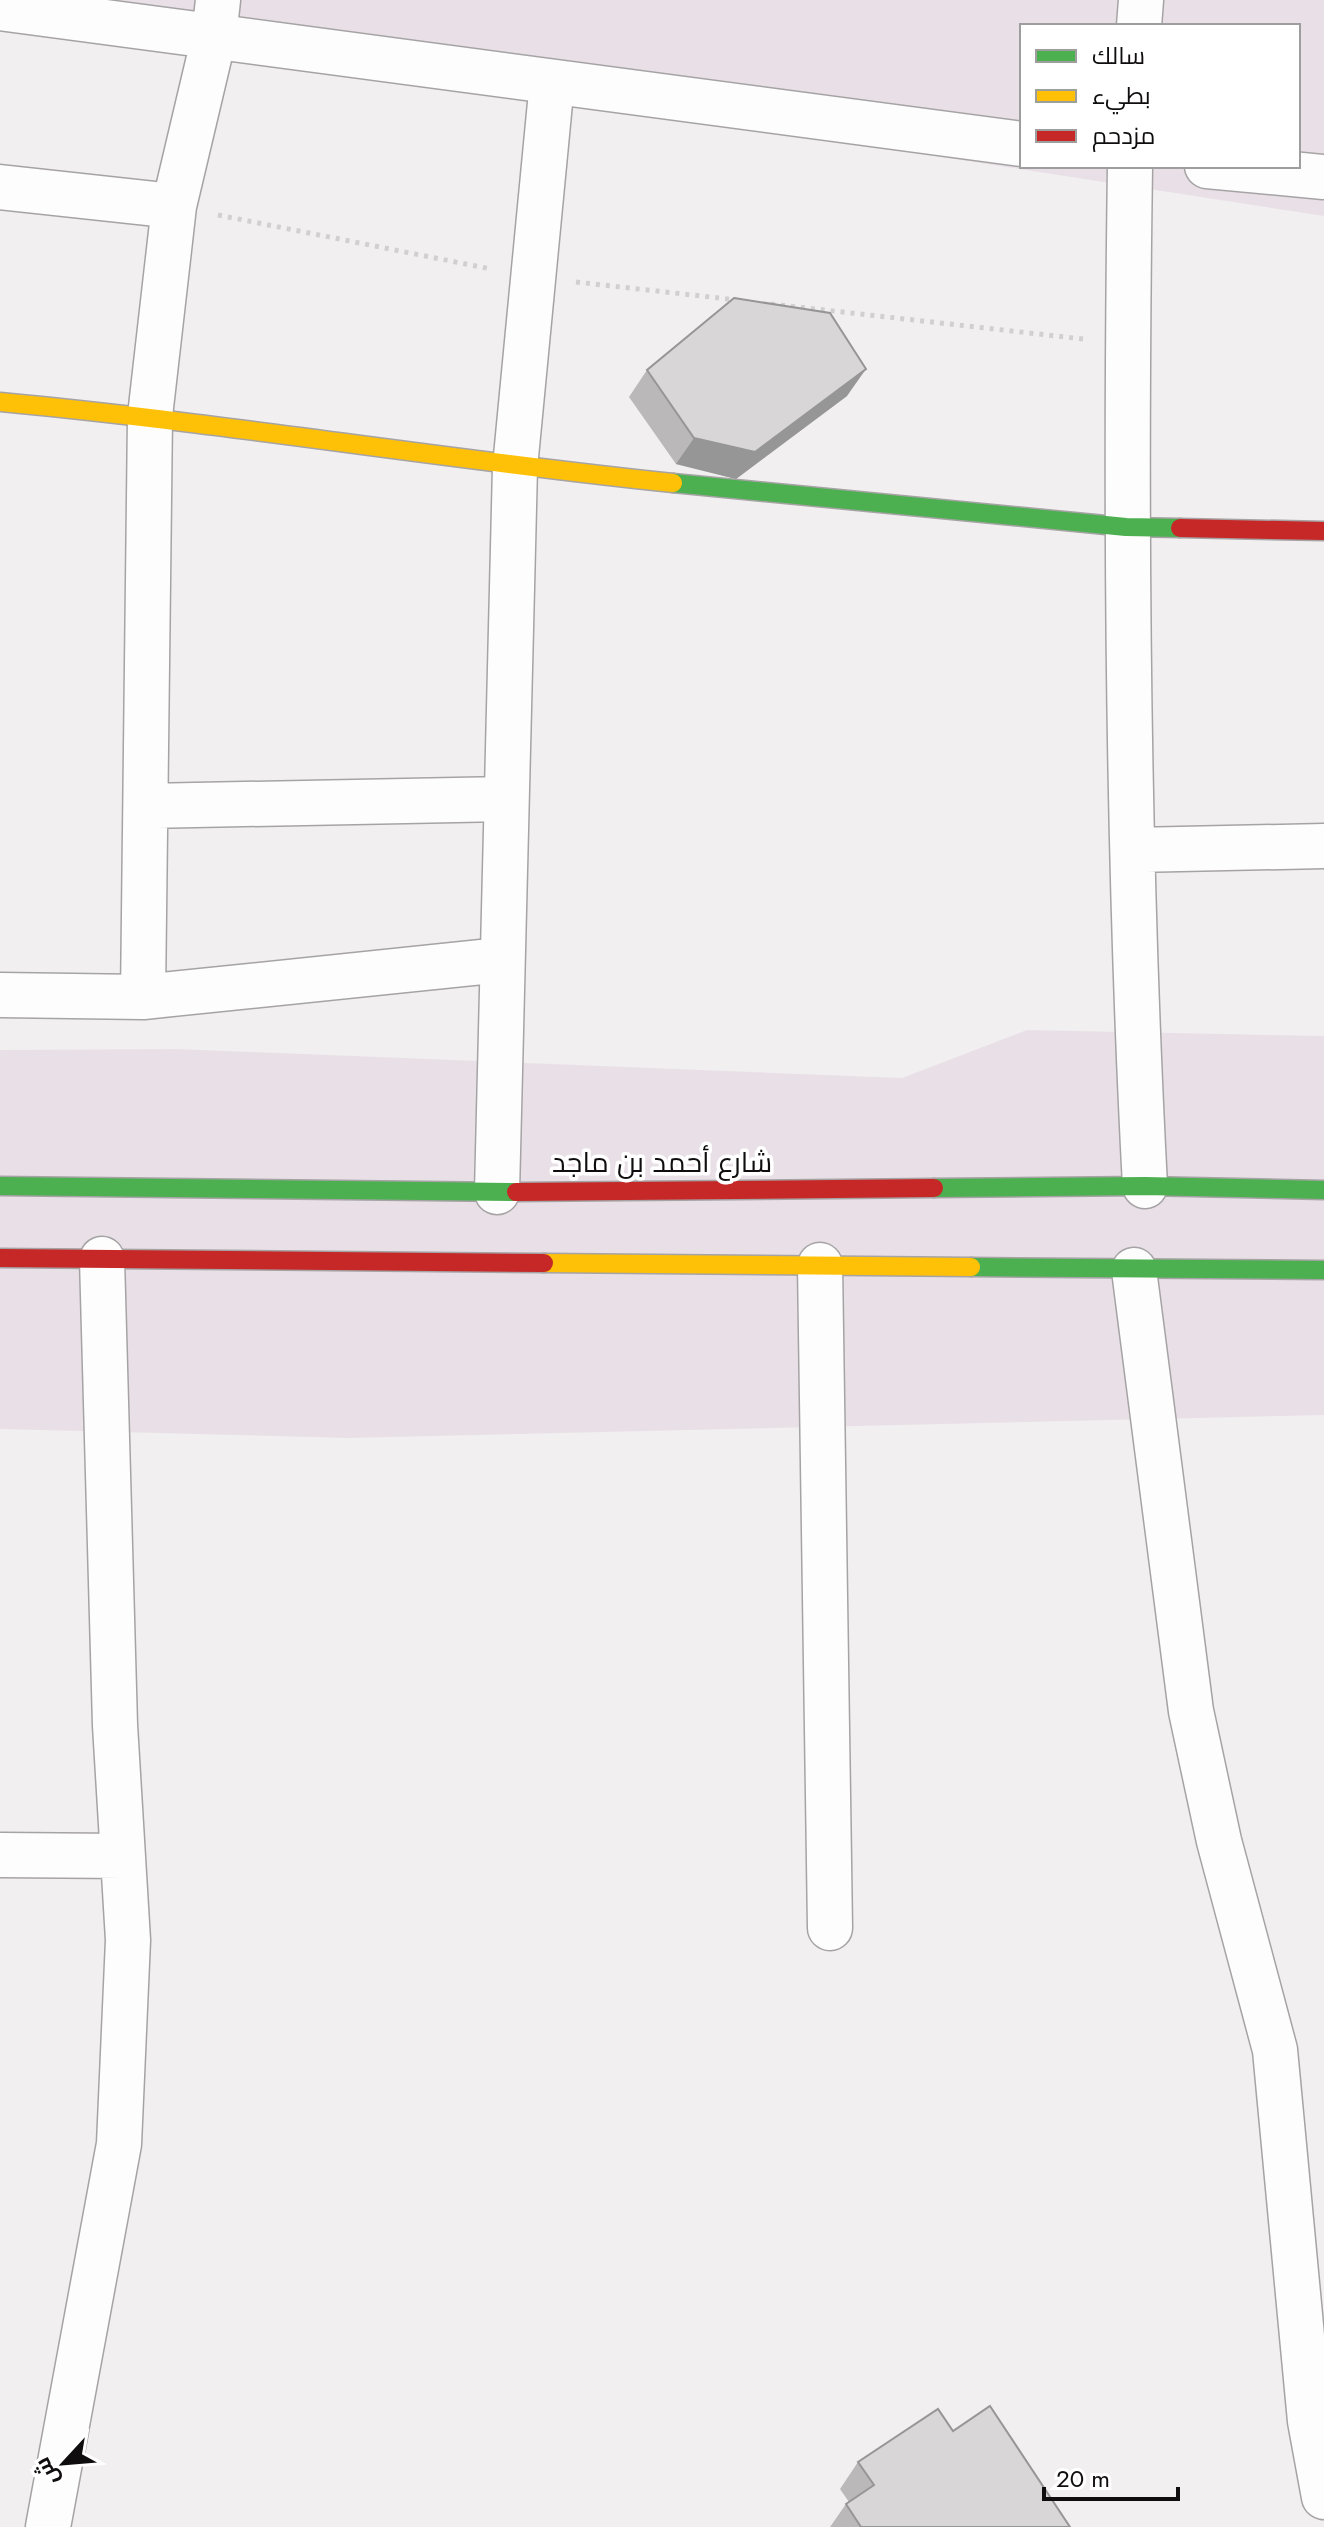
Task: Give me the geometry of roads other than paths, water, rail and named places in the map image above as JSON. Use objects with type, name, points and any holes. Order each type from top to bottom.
[{"type":"main road","points":[[0,402],[150,416],[515,467],[1126,527],[1324,531]]},
{"type":"main road","name":"شارع أحمد بن ماجد","points":[[0,1186],[497,1192],[1145,1186],[1324,1190]]},
{"type":"main road","points":[[0,1258],[1324,1270]]},
{"type":"street","points":[[1139,24],[1141,0]]},
{"type":"street","points":[[0,8],[216,18],[552,82],[1020,144]]},
{"type":"street","points":[[143,997],[150,416],[174,206],[216,18]]},
{"type":"street","points":[[497,1192],[515,467],[552,82]]},
{"type":"street","points":[[1130,168],[1126,527],[1135,1002],[1145,1186]]},
{"type":"street","points":[[1228,168],[1324,177]]},
{"type":"street","points":[[0,187],[174,206]]},
{"type":"street","points":[[146,806],[506,799]]},
{"type":"street","points":[[1134,850],[1324,846]]},
{"type":"street","points":[[0,995],[143,997],[501,960]]},
{"type":"street","points":[[48,2527],[119,2144],[128,1940],[115,1725],[102,1259]]},
{"type":"street","points":[[820,1265],[830,1928]]},
{"type":"street","points":[[1134,1270],[1191,1711],[1219,1841],[1275,2050],[1310,2421],[1324,2497]]},
{"type":"street","points":[[0,1855],[123,1856]]}]
